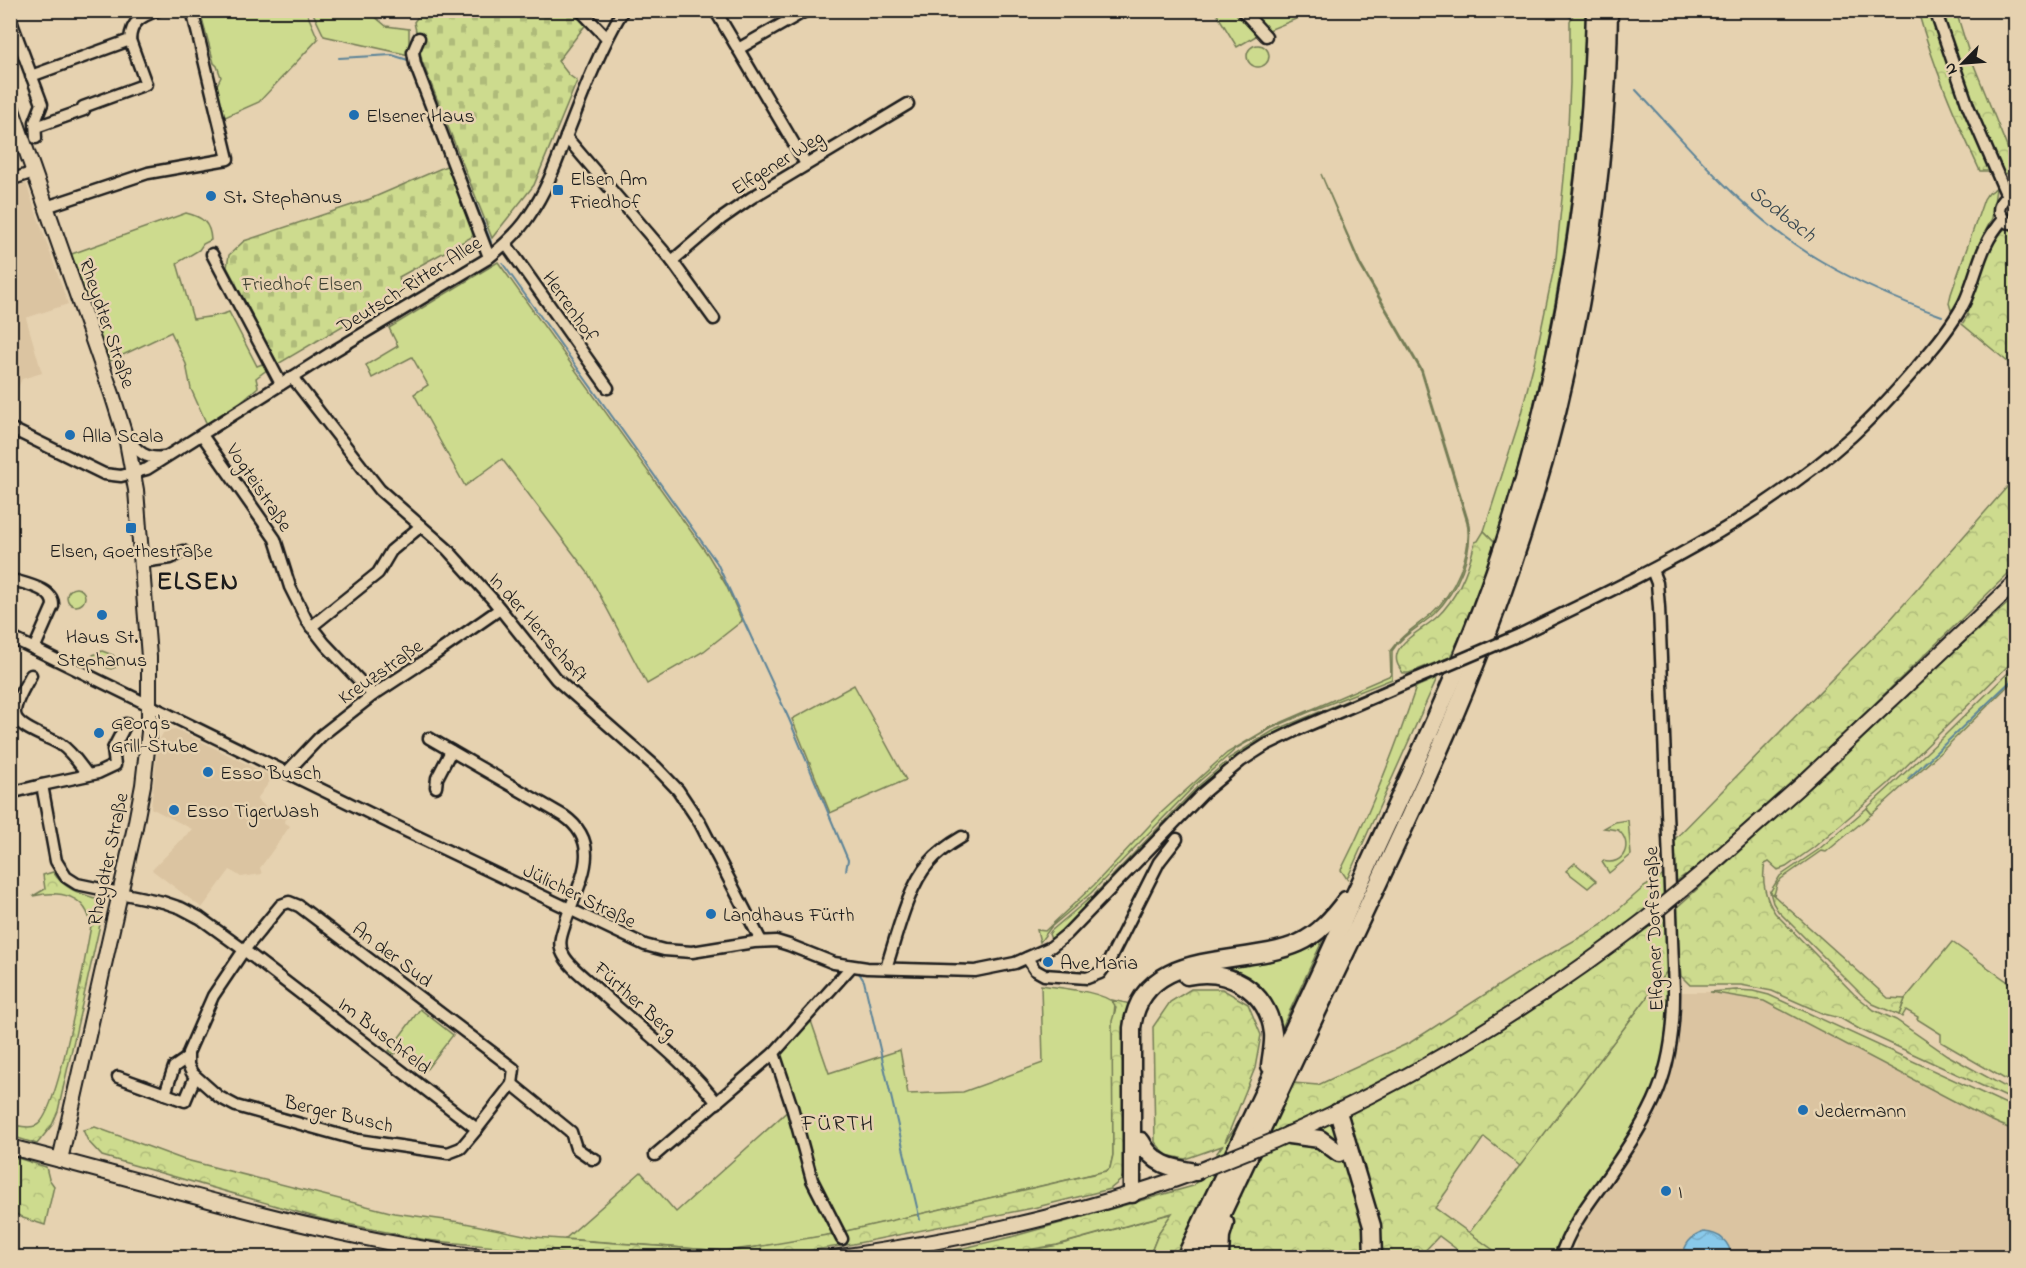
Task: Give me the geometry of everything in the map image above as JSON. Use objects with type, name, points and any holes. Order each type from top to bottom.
[{"type":"highway","points":[[1185,1257],[1332,948],[1430,732],[1474,628],[1506,538],[1530,459],[1557,344],[1578,230],[1591,107],[1595,10]]},
{"type":"highway","points":[[1201,1257],[1428,777],[1477,662],[1520,543],[1561,394],[1582,289],[1601,147],[1609,10]]},
{"type":"highway","points":[[1138,1192],[1131,1028],[1136,1011],[1147,992],[1166,975],[1188,965],[1266,954],[1298,944],[1321,929],[1359,886]]},
{"type":"highway","points":[[1138,1192],[1142,1024],[1156,997],[1175,981],[1196,974],[1221,974],[1244,985],[1257,996],[1268,1013],[1272,1032],[1268,1082]]},
{"type":"highway","points":[[1333,1114],[1339,1153],[1362,1230],[1363,1257]]},
{"type":"highway","points":[[1333,1114],[1372,1226],[1373,1257]]},
{"type":"highway","points":[[1288,1135],[1316,1138],[1339,1153]]},
{"type":"highway","points":[[1141,1141],[1147,1151],[1161,1164],[1196,1172]]},
{"type":"highway","points":[[1220,1257],[1221,1236],[1240,1189],[1245,1164]]},
{"type":"main road","name":"Rheydter Straße","points":[[10,104],[124,431],[134,474],[149,657],[150,706],[141,795],[60,1161]]},
{"type":"main road","points":[[833,1257],[915,1245],[1009,1226],[1138,1192],[1196,1172],[1288,1135],[1413,1072],[1499,1022],[1579,969],[1651,915],[1815,773],[2016,582]]},
{"type":"main road","points":[[1985,611],[2016,596]]},
{"type":"main road","points":[[10,1147],[311,1227],[386,1242],[491,1257]]},
{"type":"street","points":[[10,18],[42,104],[36,133],[84,110],[83,107],[146,84],[130,40],[131,29],[136,21],[158,10]]},
{"type":"street","points":[[46,207],[148,173],[228,159],[192,10]]},
{"type":"street","points":[[580,10],[607,38]]},
{"type":"street","name":"Deutsch-Ritter-Allee","points":[[134,474],[170,456],[292,377],[489,257],[506,244],[525,222],[542,195],[586,85],[607,38],[623,10]]},
{"type":"street","points":[[716,10],[806,164]]},
{"type":"street","points":[[738,49],[807,10]]},
{"type":"street","points":[[1242,10],[1266,36]]},
{"type":"street","points":[[1935,10],[1962,89],[2011,195],[2003,200],[1999,208],[2003,219],[2010,224],[2016,224]]},
{"type":"street","points":[[419,38],[413,50],[416,69],[489,257]]},
{"type":"street","points":[[32,76],[130,40]]},
{"type":"street","name":"Elfgener Weg","points":[[672,261],[729,213],[806,164],[908,104]]},
{"type":"street","points":[[566,137],[672,261],[714,319]]},
{"type":"street","points":[[10,180],[34,172]]},
{"type":"street","name":"Jülicher Straße","points":[[10,637],[636,941],[664,950],[701,951],[761,941],[782,943],[834,963],[851,967],[975,971],[1002,967],[1051,947],[1066,935],[1204,792],[1241,760],[1297,730],[1519,635],[1652,570],[1757,508],[1815,466],[1860,428],[1908,378],[1955,319],[1966,299],[1983,249],[1992,232],[2003,219]]},
{"type":"street","name":"Herrenhof","points":[[506,244],[608,388]]},
{"type":"street","points":[[212,254],[281,384]]},
{"type":"street","name":"In der Herrschaft","points":[[292,377],[380,490],[447,549],[500,609],[560,683],[639,752],[678,790],[700,824],[761,941]]},
{"type":"street","points":[[10,428],[104,474],[118,476],[134,474]]},
{"type":"street","points":[[124,431],[134,447],[145,456],[155,458],[170,456]]},
{"type":"street","name":"Vogteistraße","points":[[202,435],[274,536],[294,596],[311,627],[372,695]]},
{"type":"street","points":[[311,627],[380,571],[392,551],[421,526]]},
{"type":"street","points":[[142,562],[171,558],[183,551]]},
{"type":"street","name":"Elfgener Dorfstraße","points":[[1560,1257],[1577,1219],[1638,1133],[1653,1105],[1664,1076],[1673,1037],[1674,990],[1659,607],[1658,590],[1652,570]]},
{"type":"street","points":[[10,579],[48,593],[53,600],[53,606],[34,649]]},
{"type":"street","name":"Kreuzstraße","points":[[287,772],[322,735],[372,695],[434,656],[500,609]]},
{"type":"street","points":[[31,675],[16,707],[17,720],[64,747],[88,775]]},
{"type":"street","points":[[10,793],[88,775],[115,765],[113,749],[126,724]]},
{"type":"street","name":"Fürther Berg","points":[[429,738],[564,816],[578,829],[585,845],[586,864],[569,909],[560,942],[565,957],[693,1077],[717,1103]]},
{"type":"street","points":[[436,787],[437,778],[451,751]]},
{"type":"street","name":"Im Buschfeld","points":[[42,785],[55,858],[63,874],[71,881],[188,911],[212,925],[477,1129]]},
{"type":"street","points":[[886,968],[922,872],[938,853],[962,837]]},
{"type":"street","points":[[1028,958],[1035,970],[1044,975],[1087,978],[1100,973],[1109,961],[1159,862],[1177,839]]},
{"type":"street","name":"An der Sud","points":[[244,950],[281,905],[287,902],[295,904],[514,1070],[512,1084]]},
{"type":"street","points":[[165,1094],[174,1067],[187,1058],[213,996],[244,950]]},
{"type":"street","points":[[656,1155],[774,1053],[851,967]]},
{"type":"street","points":[[774,1053],[812,1180],[842,1239]]},
{"type":"street","name":"Berger Busch","points":[[187,1058],[195,1077],[230,1104],[358,1140],[448,1153],[464,1146],[477,1129]]},
{"type":"street","points":[[118,1077],[185,1101],[195,1077]]},
{"type":"street","points":[[477,1129],[512,1084],[571,1132],[576,1148],[595,1159]]},
{"type":"shaded area","points":[[26,183],[68,304],[26,318],[42,373],[22,379],[11,403],[11,189]]},
{"type":"shaded area","points":[[176,729],[273,777],[257,799],[268,809],[271,806],[287,818],[284,822],[290,826],[260,868],[262,874],[241,877],[230,870],[202,908],[152,870],[192,829],[151,808],[158,743],[163,733]]},
{"type":"shaded area","points":[[1679,992],[1710,992],[1764,1001],[2015,1131],[2015,1257],[1573,1258],[1579,1226],[1656,1107],[1670,1071],[1678,1030]]},
{"type":"green space","points":[[575,10],[587,23],[558,61],[577,81],[534,185],[492,238],[422,61],[414,22],[422,11]]},
{"type":"green space","points":[[200,11],[306,11],[318,39],[259,102],[223,118],[216,87],[221,77],[214,63]]},
{"type":"green space","points":[[312,11],[368,11],[386,26],[409,29],[409,55],[324,36]]},
{"type":"green space","points":[[1215,11],[1239,11],[1257,33],[1256,36],[1237,47]]},
{"type":"green space","points":[[1245,11],[1295,11],[1301,17],[1269,30]]},
{"type":"green space","points":[[1575,11],[1587,11],[1583,79],[1569,213],[1559,280],[1532,411],[1495,542],[1484,531],[1518,425],[1535,359],[1556,258],[1567,148],[1570,21]]},
{"type":"green space","points":[[1918,11],[1931,11],[1963,103],[1990,171],[1980,171],[1971,151],[1938,72]]},
{"type":"green space","points":[[1939,11],[1956,11],[1969,53],[2015,167],[2015,175],[2004,173],[1975,111]]},
{"type":"green space","points":[[1254,45],[1262,45],[1269,52],[1269,60],[1262,67],[1254,67],[1247,60],[1247,52]]},
{"type":"green space","name":"Friedhof Elsen","points":[[451,164],[479,233],[399,277],[402,291],[278,364],[227,267],[229,255],[244,241],[370,199]]},
{"type":"green space","points":[[1321,174],[1361,265],[1422,370],[1468,520],[1469,545],[1462,570],[1457,583],[1442,605],[1429,619],[1401,640],[1392,651],[1392,679],[1272,728],[1237,748],[1195,785],[1091,893],[1051,927],[1040,942],[1037,930],[1045,931],[1094,885],[1162,812],[1227,753],[1271,727],[1391,675],[1390,651],[1394,645],[1431,614],[1447,595],[1460,572],[1467,546],[1467,522],[1421,371],[1360,266]]},
{"type":"green space","points":[[1996,188],[1992,218],[1979,244],[1957,307],[1951,310],[1949,303],[1951,294],[1984,199]]},
{"type":"green space","points":[[186,213],[197,217],[207,225],[211,240],[177,263],[193,319],[229,312],[257,366],[265,363],[268,369],[256,378],[258,387],[209,429],[191,389],[186,364],[171,332],[104,364],[66,256]]},
{"type":"green space","points":[[2005,229],[2015,230],[2015,368],[1962,324],[1968,315],[1965,312],[1985,256],[1997,236]]},
{"type":"green space","points":[[498,262],[708,555],[726,585],[742,621],[704,651],[647,684],[588,573],[502,459],[465,486],[414,394],[428,385],[412,357],[372,378],[366,365],[398,346],[389,328]]},
{"type":"green space","points":[[2015,478],[2015,567],[1827,750],[1687,876],[1685,875],[1673,884],[1670,967],[1520,1166],[1484,1137],[1435,1208],[1503,1257],[1467,1257],[1439,1236],[1419,1257],[1149,1257],[1159,1232],[1172,1213],[1057,1245],[986,1257],[920,1258],[1011,1237],[1193,1186],[1222,1146],[1185,1159],[1166,1155],[1155,1142],[1153,1027],[1170,1002],[1191,989],[1222,989],[1248,1004],[1261,1035],[1255,1068],[1225,1142],[1268,1081],[1318,1085],[1411,1042],[1526,968],[1600,926],[1644,887],[1664,875],[1669,845],[1890,620]]},
{"type":"green space","points":[[1484,531],[1495,542],[1472,612],[1450,657],[1409,673],[1403,673],[1398,665],[1398,651],[1410,637],[1437,617],[1451,601],[1466,572],[1475,542]]},
{"type":"green space","points":[[76,588],[82,591],[85,597],[82,603],[76,606],[70,603],[67,597],[70,591]]},
{"type":"green space","points":[[2015,599],[2015,659],[1888,784],[1813,848],[1778,870],[1769,862],[1765,864],[1764,884],[1775,913],[1854,994],[1874,1010],[1896,1020],[1947,1055],[2011,1090],[2010,1093],[2015,1095],[2015,1101],[1840,1018],[1824,1014],[1772,991],[1741,985],[1690,985],[1681,976],[1675,909],[1830,770],[1938,666]]},
{"type":"green space","points":[[102,651],[113,655],[117,661],[116,667],[111,669],[96,663],[93,655]]},
{"type":"green space","points":[[2015,666],[2015,679],[1942,751],[1872,814],[1867,808]]},
{"type":"green space","points":[[1437,678],[1347,879],[1341,870],[1382,780],[1416,687]]},
{"type":"green space","points":[[1390,683],[1242,755],[1231,763],[1228,759],[1273,731]]},
{"type":"green space","points":[[854,685],[906,780],[830,813],[792,719]]},
{"type":"green space","points":[[1225,763],[1227,766],[1098,897],[1095,894],[1197,787]]},
{"type":"green space","points":[[1867,808],[1872,814],[1826,852],[1821,851],[1781,879],[1774,895],[1770,892],[1780,876],[1818,850]]},
{"type":"green space","points":[[1628,820],[1631,855],[1609,873],[1602,862],[1616,861],[1624,853],[1626,847],[1623,835],[1618,830],[1604,828],[1615,822]]},
{"type":"green space","points":[[1575,863],[1596,881],[1588,888],[1566,871]]},
{"type":"green space","points":[[53,872],[71,889],[95,898],[100,907],[101,920],[58,1111],[52,1125],[37,1144],[11,1136],[11,1124],[24,1127],[37,1125],[45,1114],[54,1093],[70,1033],[91,926],[84,907],[71,897],[53,894],[33,896],[45,889],[43,875]]},
{"type":"green space","points":[[1770,892],[1888,998],[1905,999],[1899,1015],[1873,1004],[1863,996],[1778,911]]},
{"type":"green space","points":[[1091,897],[1095,900],[1051,939],[1049,934],[1051,931]]},
{"type":"green space","points":[[1325,935],[1279,1034],[1254,984],[1223,968],[1269,962],[1302,952]]},
{"type":"green space","points":[[1952,942],[2015,987],[2015,1085],[1941,1042],[1941,1034],[1917,1019],[1918,1017],[1906,1010],[1902,1017],[1899,1015],[1905,999]]},
{"type":"green space","points":[[1670,967],[1668,1039],[1652,1092],[1634,1129],[1566,1229],[1556,1257],[1503,1257],[1469,1233]]},
{"type":"green space","points":[[1041,985],[1091,993],[1115,1004],[1113,1155],[1110,1168],[1106,1171],[843,1232],[819,1189],[779,1052],[810,1018],[829,1073],[900,1050],[908,1094],[963,1092],[1043,1063]]},
{"type":"green space","points":[[1736,990],[1769,995],[2015,1108],[2015,1131],[1764,1001],[1710,992]]},
{"type":"green space","points":[[1112,1000],[1131,1004],[1125,1170],[1121,1180],[1110,1189],[1033,1208],[808,1251],[725,1257],[586,1256],[426,1240],[322,1219],[102,1156],[88,1141],[83,1130],[95,1127],[182,1159],[394,1213],[460,1222],[534,1237],[724,1251],[738,1250],[833,1234],[1106,1171],[1110,1168],[1113,1155],[1112,1021],[1116,1008]]},
{"type":"green space","points":[[420,1009],[453,1035],[426,1070],[401,1052],[394,1054],[389,1051]]},
{"type":"green space","points":[[790,1109],[808,1182],[833,1234],[787,1243],[724,1251],[565,1239],[641,1172],[676,1212]]},
{"type":"green space","points":[[11,1156],[46,1167],[49,1179],[54,1186],[45,1225],[23,1218],[11,1211]]},
{"type":"green space","points":[[1173,1213],[1159,1232],[1149,1257],[986,1258],[1058,1245]]},
{"type":"water","points":[[1704,1232],[1715,1234],[1723,1239],[1729,1246],[1732,1257],[1683,1257],[1689,1241]]},
{"type":"waterway","name":"Sodbach","points":[[1563,10],[1570,17]]},
{"type":"waterway","points":[[339,58],[392,55],[411,61]]},
{"type":"waterway","name":"Sodbach","points":[[1636,90],[1745,205],[1794,244],[1865,285],[1942,316]]},
{"type":"waterway","points":[[433,96],[491,242]]},
{"type":"waterway","points":[[503,264],[717,563],[789,719],[848,860],[846,870]]},
{"type":"waterway","points":[[1908,779],[2016,676]]},
{"type":"waterway","points":[[859,973],[864,981],[920,1220]]},
{"type":"place","name":"Elsener Haus","points":[[354,115]]},
{"type":"place","name":"Elsen Am Friedhof","points":[[558,190]]},
{"type":"place","name":"St. Stephanus","points":[[211,196]]},
{"type":"place","name":"Alla Scala","points":[[70,435]]},
{"type":"place","name":"Elsen, Goethestraße","points":[[131,528]]},
{"type":"place","name":"Haus St. Stephanus","points":[[102,615]]},
{"type":"place","name":"Georg's Grill-Stube","points":[[99,733]]},
{"type":"place","name":"Esso Busch","points":[[208,772]]},
{"type":"place","name":"Esso TigerWash","points":[[174,810]]},
{"type":"place","name":"Landhaus Fürth","points":[[711,914]]},
{"type":"place","name":"Ave Maria","points":[[1048,962]]},
{"type":"place","name":"Jedermann","points":[[1803,1110]]},
{"type":"place","name":"I","points":[[1666,1191]]},
{"type":"district","name":"ELSEN","points":[[198,580]]},
{"type":"district","name":"FÜRTH","points":[[838,1122]]}]
